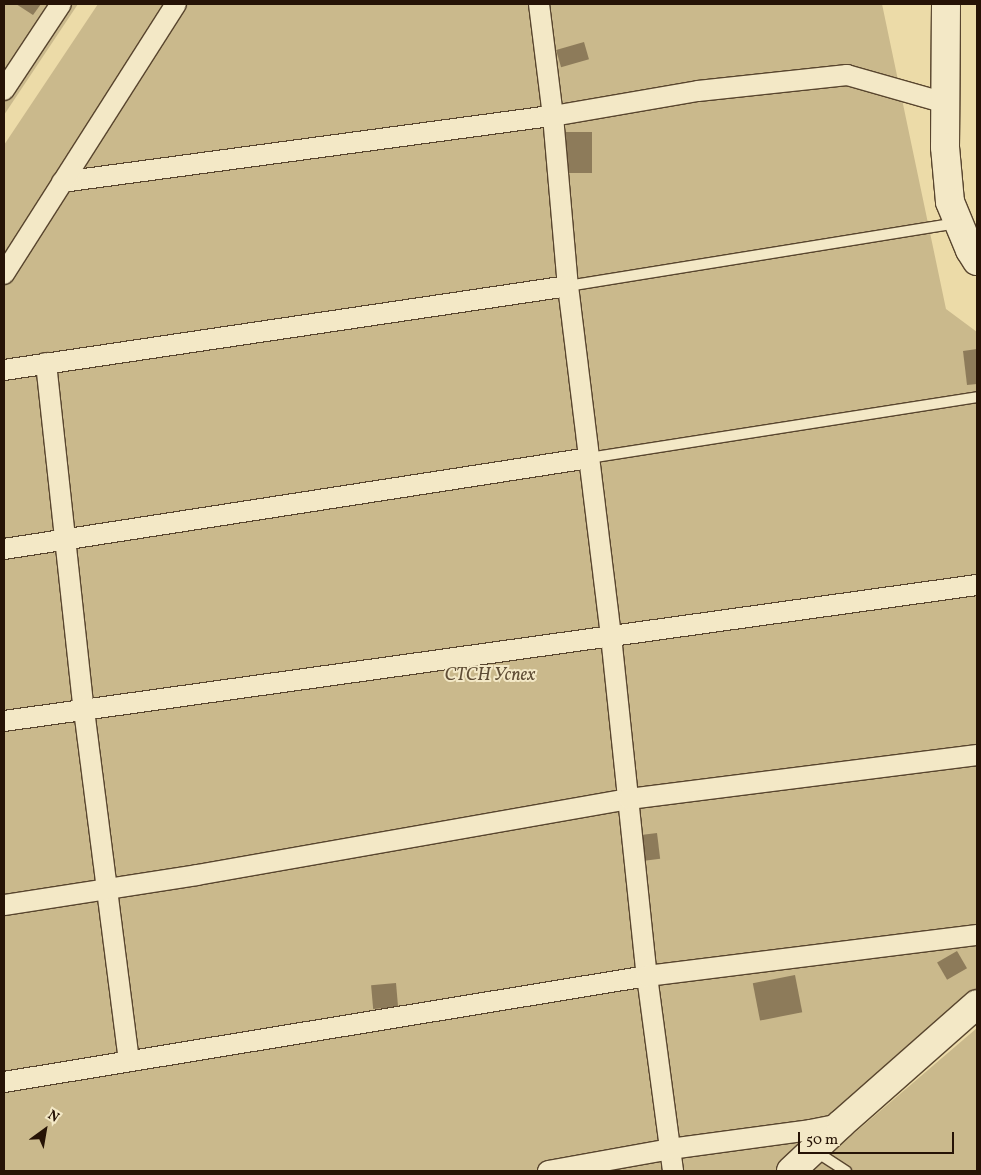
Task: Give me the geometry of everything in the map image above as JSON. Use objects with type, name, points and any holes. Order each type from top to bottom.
[{"type":"main road","points":[[946,4],[945,147],[950,202],[970,250],[977,261]]},
{"type":"main road","points":[[791,1171],[841,1124],[977,1004]]},
{"type":"street","points":[[4,90],[61,4]]},
{"type":"street","points":[[4,274],[176,4]]},
{"type":"street","points":[[539,4],[554,116],[568,286],[611,636],[647,976],[673,1171]]},
{"type":"street","points":[[62,182],[554,116],[698,91],[848,75],[945,103]]},
{"type":"street","points":[[4,370],[568,286]]},
{"type":"street","points":[[46,364],[84,710],[129,1061]]},
{"type":"street","points":[[4,549],[589,458]]},
{"type":"street","points":[[4,721],[977,585]]},
{"type":"street","points":[[4,905],[629,800],[977,755]]},
{"type":"street","points":[[4,1082],[647,976],[977,935]]},
{"type":"street","points":[[548,1171],[670,1149],[841,1124]]},
{"type":"lane","points":[[568,286],[958,222]]},
{"type":"lane","points":[[589,458],[977,397]]},
{"type":"lane","points":[[813,1150],[846,1171]]},
{"type":"green space","points":[[4,4],[78,4],[4,115]]},
{"type":"green space","name":"СТСН Успех","points":[[98,4],[882,4],[946,309],[977,332],[977,1019],[799,1171],[4,1171],[4,145]]},
{"type":"green space","points":[[977,1028],[977,1171],[810,1171]]},
{"type":"building","points":[[16,4],[41,4],[33,15]]},
{"type":"building","points":[[584,42],[589,59],[561,67],[556,50]]},
{"type":"building","points":[[566,132],[592,132],[592,173],[566,173]]},
{"type":"building","points":[[977,349],[977,384],[967,385],[963,351]]},
{"type":"building","points":[[657,833],[660,859],[638,861],[635,836]]},
{"type":"building","points":[[957,951],[967,968],[947,980],[937,963]]},
{"type":"building","points":[[795,975],[802,1012],[760,1021],[753,983]]},
{"type":"building","points":[[396,983],[398,1007],[373,1009],[371,985]]}]
